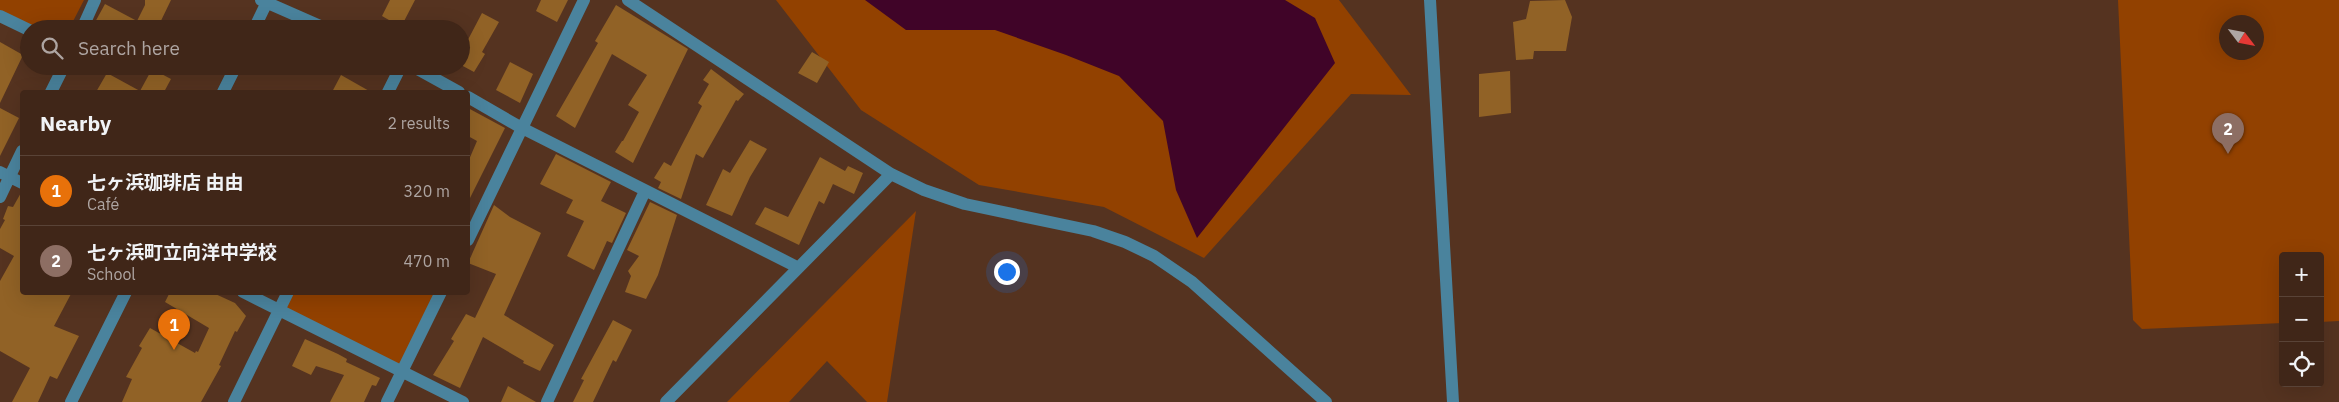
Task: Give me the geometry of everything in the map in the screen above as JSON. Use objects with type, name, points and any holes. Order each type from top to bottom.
[{"type":"street","points":[[86,20],[95,0]]},
{"type":"street","points":[[470,236],[520,127],[584,0]]},
{"type":"street","points":[[628,0],[891,174],[924,190],[965,204],[1093,231],[1125,242],[1154,256],[1192,282],[1326,402]]},
{"type":"street","points":[[1430,0],[1453,402]]},
{"type":"street","points":[[258,20],[265,1],[307,20]]},
{"type":"street","points":[[0,16],[20,26]]},
{"type":"street","points":[[52,90],[60,75]]},
{"type":"street","points":[[224,90],[232,75]]},
{"type":"street","points":[[389,90],[396,75]]},
{"type":"street","points":[[428,75],[455,90]]},
{"type":"street","points":[[470,99],[520,127],[797,267]]},
{"type":"street","points":[[0,198],[5,174],[20,155]]},
{"type":"street","points":[[5,174],[20,182]]},
{"type":"street","points":[[666,402],[797,267],[891,174]]},
{"type":"street","points":[[546,402],[645,191]]},
{"type":"street","points":[[71,402],[124,295]]},
{"type":"street","points":[[249,295],[463,402]]},
{"type":"street","points":[[234,402],[287,295]]},
{"type":"street","points":[[387,402],[440,295]]},
{"type":"shaded area","points":[[0,0],[84,0],[74,20],[20,20],[20,22],[0,12]]},
{"type":"shaded area","points":[[776,0],[1339,0],[1411,95],[1351,94],[1204,258],[1104,207],[979,185],[861,110]]},
{"type":"shaded area","points":[[865,0],[1285,0],[1315,18],[1335,63],[1197,238],[1176,190],[1163,121],[1119,76],[995,30],[906,30]]},
{"type":"shaded area","points":[[2118,0],[2339,0],[2339,321],[2324,322],[2324,252],[2279,252],[2279,323],[2142,329],[2133,320]]},
{"type":"shaded area","points":[[916,211],[887,402],[867,402],[827,361],[789,402],[727,402]]},
{"type":"shaded area","points":[[287,295],[440,295],[402,372],[279,311]]},
{"type":"building","points":[[145,0],[171,0],[161,20],[138,20],[145,5]]},
{"type":"building","points":[[390,0],[415,0],[405,20],[389,20],[382,16]]},
{"type":"building","points":[[541,0],[568,0],[557,22],[536,11]]},
{"type":"building","points":[[1565,0],[1572,17],[1566,51],[1534,51],[1533,59],[1516,60],[1513,22],[1526,19],[1530,1]]},
{"type":"building","points":[[105,4],[135,20],[96,20]]},
{"type":"building","points":[[616,5],[688,49],[633,163],[615,152],[639,112],[628,105],[647,75],[612,54],[575,128],[556,116],[598,43],[595,41]]},
{"type":"building","points":[[482,13],[499,22],[482,52],[485,54],[474,72],[470,70],[470,36]]},
{"type":"building","points":[[0,42],[20,53],[20,61],[0,103]]},
{"type":"building","points":[[812,52],[829,62],[817,83],[798,73]]},
{"type":"building","points":[[510,62],[533,74],[520,103],[496,90]]},
{"type":"building","points":[[711,69],[744,94],[738,101],[736,100],[703,158],[696,154],[681,199],[658,188],[661,182],[654,178],[664,162],[671,166],[702,106],[698,103],[709,84],[703,80]]},
{"type":"building","points":[[1510,71],[1511,113],[1479,117],[1479,74]]},
{"type":"building","points":[[106,75],[111,75],[138,90],[97,90]]},
{"type":"building","points":[[149,75],[163,75],[171,79],[165,90],[141,90]]},
{"type":"building","points":[[341,75],[367,90],[333,90]]},
{"type":"building","points":[[0,108],[19,118],[0,156]]},
{"type":"building","points":[[470,109],[505,128],[470,198],[470,157],[477,141],[470,137]]},
{"type":"building","points":[[750,140],[767,149],[750,177],[732,216],[706,205],[723,169],[730,173]]},
{"type":"building","points":[[556,154],[611,182],[601,201],[626,213],[612,243],[607,241],[594,270],[567,256],[584,221],[566,213],[573,200],[540,184]]},
{"type":"building","points":[[820,157],[845,171],[848,166],[863,173],[854,194],[833,184],[824,204],[819,201],[799,245],[755,224],[765,207],[788,217]]},
{"type":"building","points":[[20,195],[20,295],[70,295],[54,326],[79,336],[57,379],[50,376],[38,402],[12,402],[30,368],[0,351],[0,281],[14,256],[0,248],[0,229],[5,220],[3,219],[8,206],[13,207]]},
{"type":"building","points":[[650,202],[677,215],[658,275],[646,299],[625,292],[631,276],[628,271],[639,256],[627,250]]},
{"type":"building","points":[[494,205],[510,217],[541,233],[504,315],[554,345],[540,371],[523,363],[524,361],[483,337],[460,388],[433,375],[454,341],[451,339],[466,314],[475,318],[496,274],[470,264],[470,259]]},
{"type":"building","points":[[168,295],[218,295],[235,303],[246,316],[237,332],[235,331],[219,365],[221,366],[201,402],[122,402],[132,379],[126,377],[142,348],[139,346],[150,328],[195,353],[196,351],[198,352],[209,328],[165,302]]},
{"type":"building","points":[[613,320],[632,330],[616,362],[613,360],[593,402],[573,402],[584,380],[581,379]]},
{"type":"building","points":[[305,339],[338,354],[347,359],[346,362],[380,378],[376,386],[372,385],[364,402],[330,402],[344,375],[316,366],[311,375],[292,366]]},
{"type":"building","points":[[508,386],[536,402],[501,402]]},
{"type":"place","name":"七ヶ浜町立向洋中学校","points":[[2228,154]]},
{"type":"place","name":"七ヶ浜珈琲店 由由","points":[[174,350]]}]
